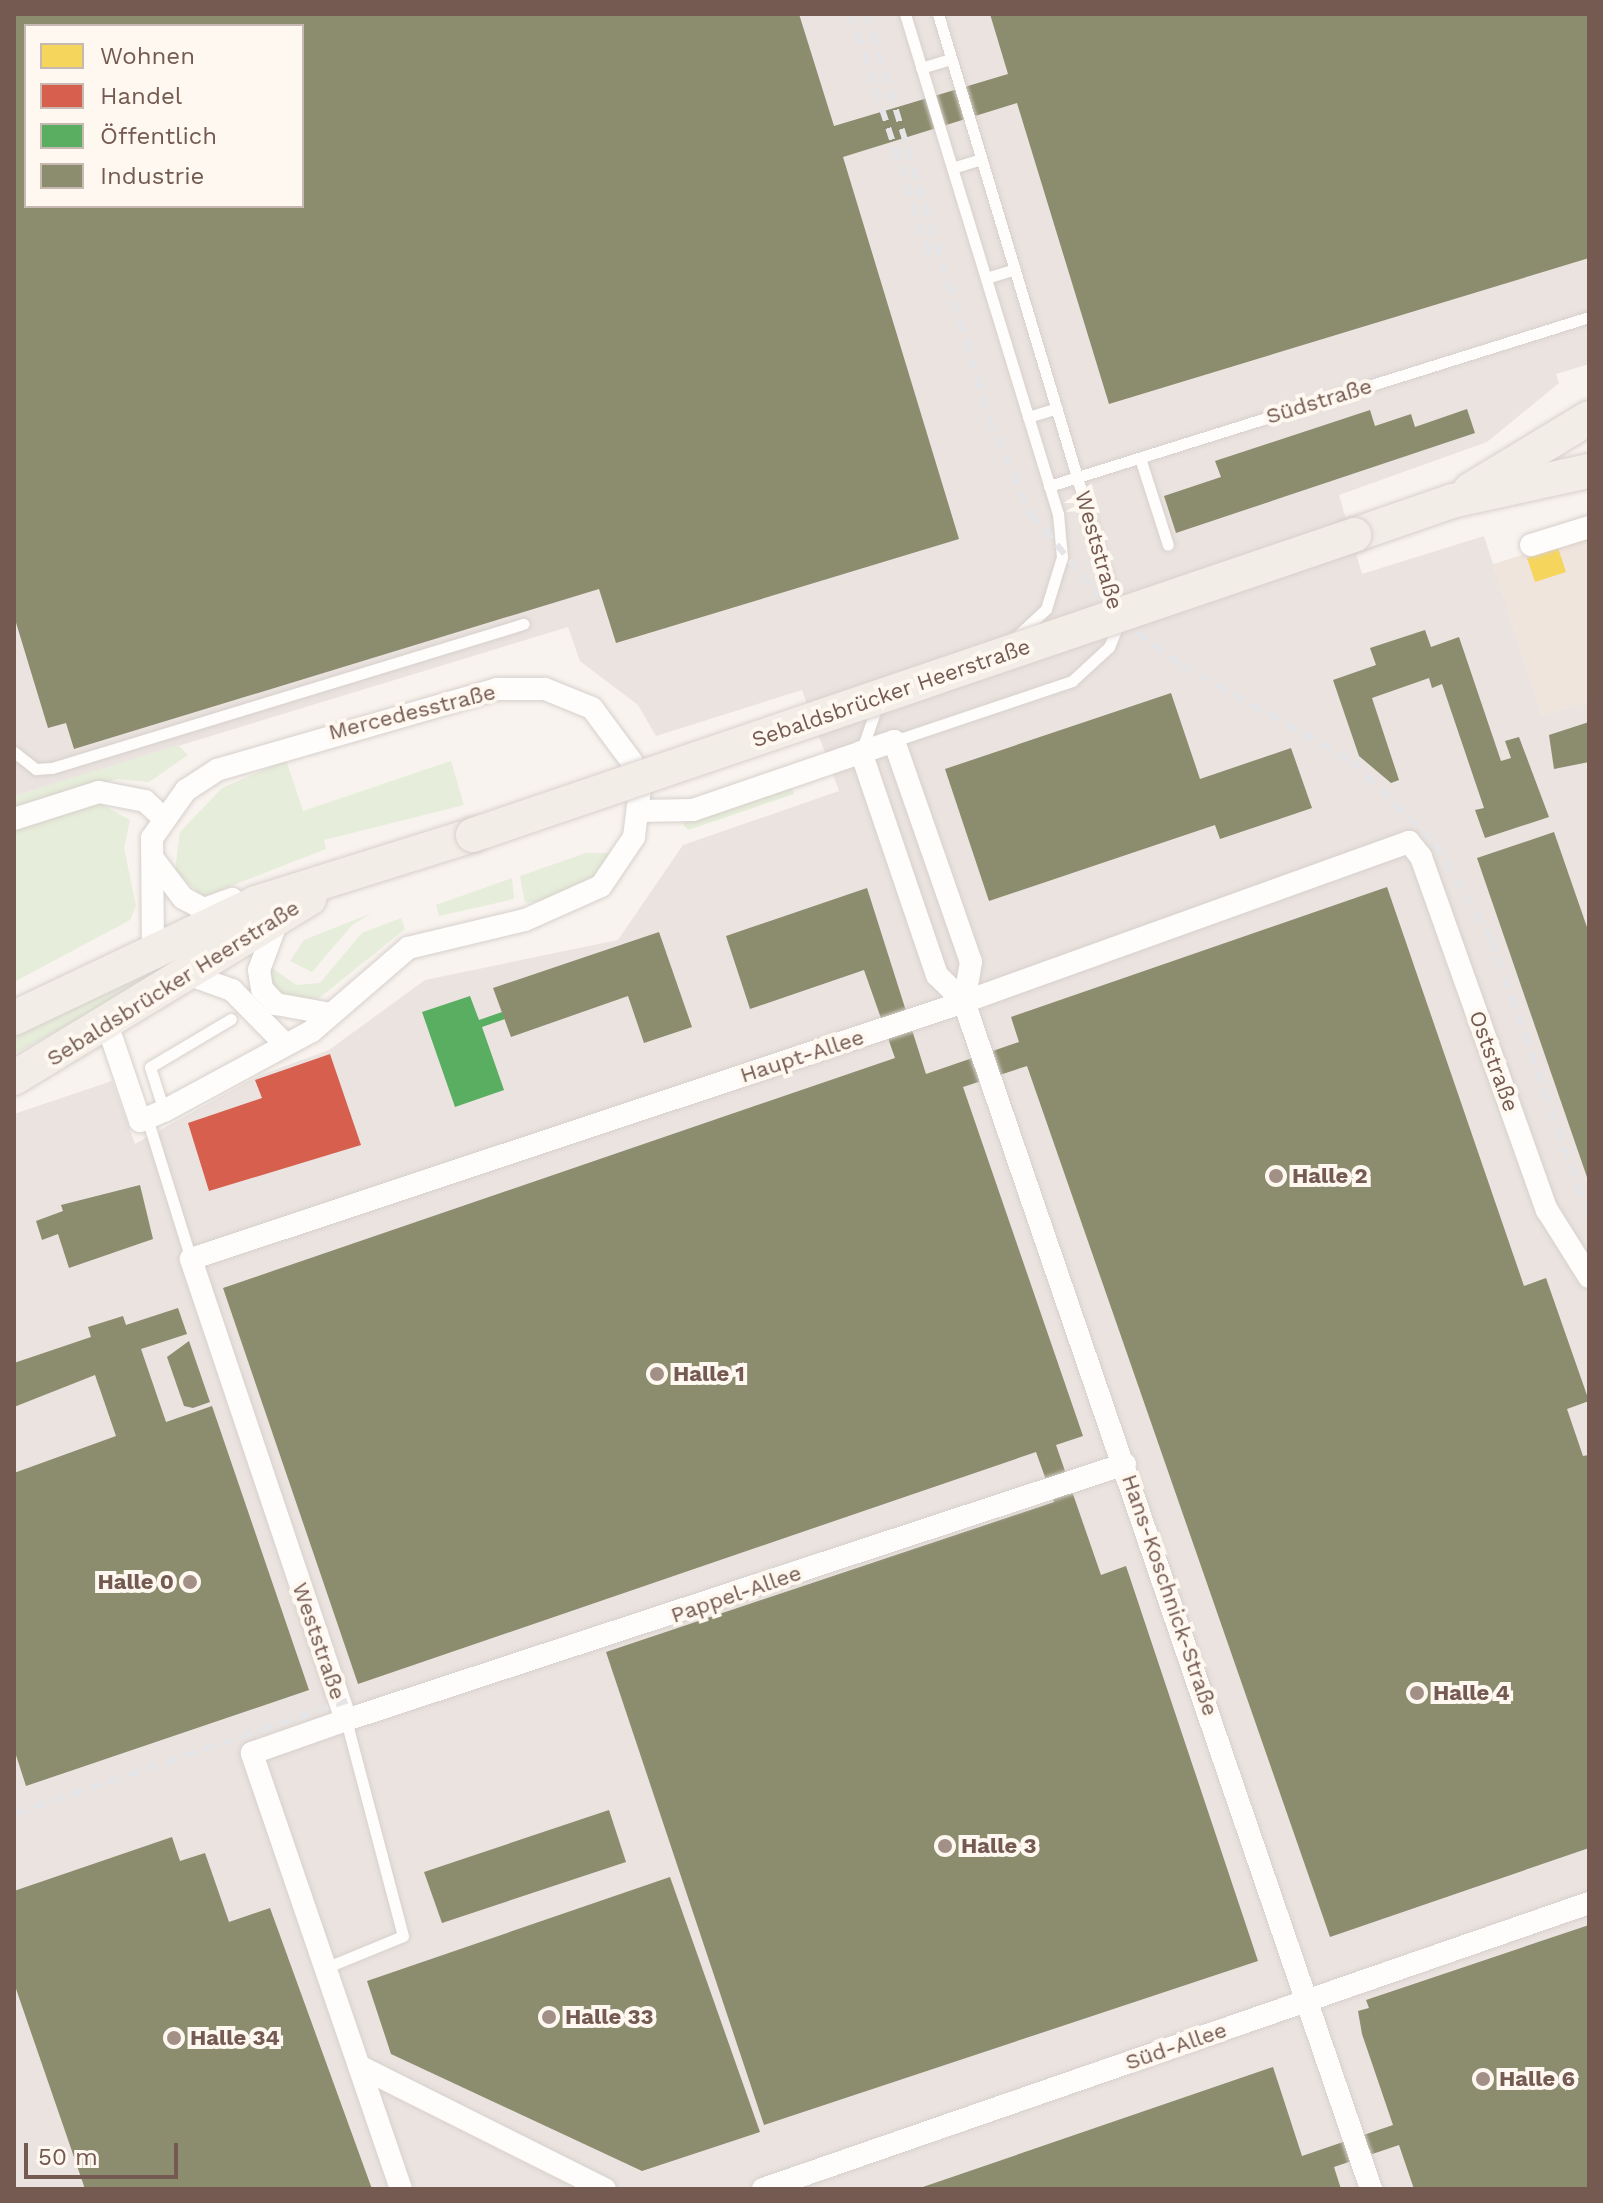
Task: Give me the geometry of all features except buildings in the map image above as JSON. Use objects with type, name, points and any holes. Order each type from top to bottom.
[{"type":"main road","name":"Sebaldsbrücker Heerstraße","points":[[1452,501],[1589,418]]},
{"type":"main road","name":"Sebaldsbrücker Heerstraße","points":[[14,1018],[153,950],[473,835],[1452,501],[1589,471]]},
{"type":"main road","name":"Sebaldsbrücker Heerstraße","points":[[14,1078],[187,974],[267,911]]},
{"type":"street","points":[[1531,545],[1589,527]]},
{"type":"street","name":"Mercedesstraße","points":[[155,1115],[283,1042],[312,1031],[325,1013],[408,948],[536,916],[601,886],[630,849],[640,811],[632,762],[592,708],[545,689],[497,689],[217,770],[163,818]]},
{"type":"street","points":[[640,811],[693,810],[894,741]]},
{"type":"street","name":"Hans-Koschnick-Straße","points":[[894,741],[971,962],[964,1002]]},
{"type":"street","name":"Hans-Koschnick-Straße","points":[[861,752],[937,975],[964,1002],[1125,1464],[1371,2189]]},
{"type":"street","points":[[14,819],[99,792],[145,801],[163,818],[152,856],[153,950]]},
{"type":"street","name":"Haupt-Allee","points":[[191,1259],[964,1002],[1409,842]]},
{"type":"street","name":"Oststraße","points":[[1409,842],[1421,857],[1547,1210],[1586,1263]]},
{"type":"street","points":[[152,856],[183,898],[204,909],[241,896],[267,911],[259,970],[262,989],[276,1004],[325,1013]]},
{"type":"street","points":[[187,974],[232,990],[283,1042]]},
{"type":"street","points":[[107,1024],[140,1121],[155,1115]]},
{"type":"street","name":"Weststraße","points":[[191,1259],[346,1720],[252,1753],[401,2189]]},
{"type":"street","name":"Pappel-Allee","points":[[346,1720],[1125,1464]]},
{"type":"street","name":"Süd-Allee","points":[[763,2189],[1589,1903]]},
{"type":"street","points":[[359,2066],[605,2189]]},
{"type":"lane","name":"Weststraße","points":[[861,752],[873,708],[1016,638],[1046,609],[1062,557],[1049,486],[905,14]]},
{"type":"lane","name":"Weststraße","points":[[894,741],[1072,681],[1109,647],[1120,620],[938,14]]},
{"type":"lane","points":[[921,68],[951,59]]},
{"type":"lane","points":[[952,168],[981,159]]},
{"type":"lane","points":[[986,278],[1015,269]]},
{"type":"lane","name":"Südstraße","points":[[1049,486],[1589,317]]},
{"type":"lane","points":[[1028,417],[1057,408]]},
{"type":"lane","points":[[1140,458],[1168,545]]},
{"type":"lane","points":[[14,752],[36,769],[52,768],[524,624]]},
{"type":"lane","points":[[191,1259],[155,1115],[150,1067],[231,1019]]},
{"type":"lane","points":[[325,1968],[403,1936],[346,1720]]},
{"type":"shaded area","points":[[14,14],[1589,14],[1589,364],[1556,374],[1559,383],[1487,442],[1339,495],[1362,574],[1484,536],[1542,716],[1589,701],[1589,2189],[14,2189],[14,1114],[112,1081],[135,1144],[258,1076],[329,1050],[425,980],[618,940],[683,845],[839,791],[802,690],[656,736],[638,705],[580,661],[568,627],[14,796]]},
{"type":"shaded area","points":[[1589,534],[1589,701],[1542,716],[1493,564]]},
{"type":"green space","points":[[178,745],[188,755],[149,782],[117,779],[14,808],[14,796]]},
{"type":"green space","points":[[286,760],[303,811],[451,761],[464,805],[324,840],[326,849],[203,897],[175,871],[180,832],[222,788]]},
{"type":"green space","points":[[792,787],[794,794],[688,830],[682,823]]},
{"type":"green space","points":[[101,804],[130,820],[124,848],[136,906],[130,920],[14,982],[14,828]]},
{"type":"green space","points":[[586,853],[611,853],[591,879],[553,899],[525,903],[520,876]]},
{"type":"green space","points":[[512,878],[514,899],[439,916],[436,905]]},
{"type":"green space","points":[[372,913],[352,925],[312,972],[290,961],[304,940]]},
{"type":"green space","points":[[401,918],[405,929],[318,999],[284,998],[272,985],[271,967],[296,985],[320,983],[362,933]]},
{"type":"green space","points":[[229,930],[144,984],[14,1054],[14,1029]]},
{"type":"railway","points":[[851,14],[932,262]]},
{"type":"railway","points":[[867,14],[989,418],[1031,514],[1120,620],[1181,665],[1352,761],[1435,843],[1491,939],[1589,1217]]},
{"type":"railway","points":[[14,1814],[355,1698]]},
{"type":"place","name":"Halle 2","points":[[1276,1176]]},
{"type":"place","name":"Halle 1","points":[[657,1374]]},
{"type":"place","name":"Halle 0","points":[[190,1582]]},
{"type":"place","name":"Halle 4","points":[[1417,1693]]},
{"type":"place","name":"Halle 3","points":[[945,1846]]},
{"type":"place","name":"Halle 33","points":[[549,2017]]},
{"type":"place","name":"Halle 34","points":[[174,2038]]},
{"type":"place","name":"Halle 6","points":[[1483,2079]]}]
